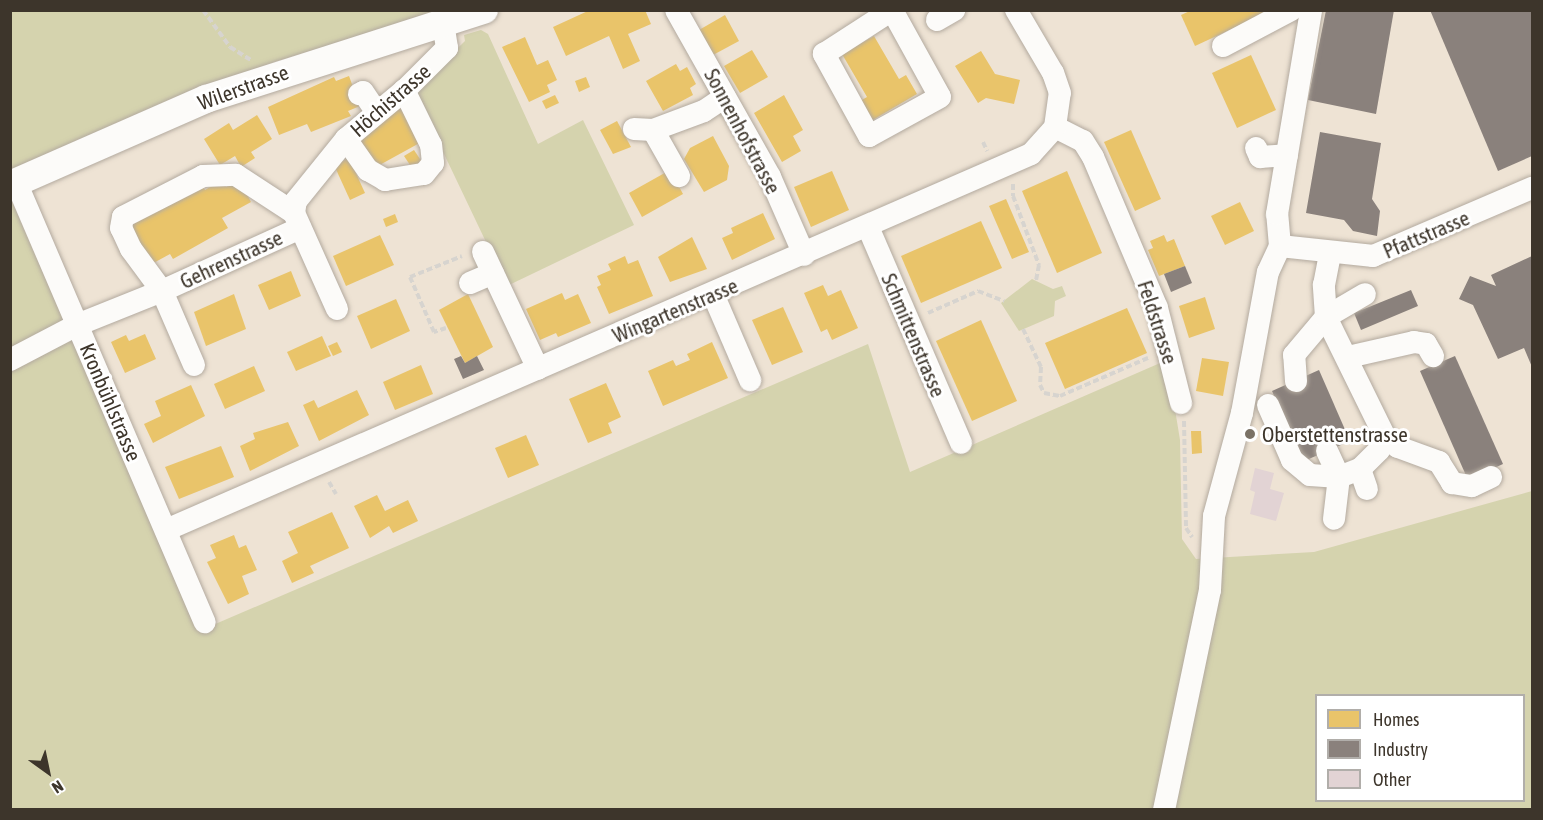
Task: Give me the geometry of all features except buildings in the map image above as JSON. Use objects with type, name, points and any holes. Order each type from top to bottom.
[{"type":"main road","name":"Wilerstrasse","points":[[13,184],[206,99],[274,74],[484,10]]},
{"type":"street","name":"Sonnenhofstrasse","points":[[676,10],[770,177],[804,255]]},
{"type":"street","name":"Wingartenstrasse","points":[[166,530],[868,227],[908,202],[954,181],[1031,154],[1043,146],[1055,127],[1060,93],[1053,73],[1016,10]]},
{"type":"street","points":[[1223,46],[1291,10]]},
{"type":"street","points":[[1164,810],[1210,590],[1214,516],[1242,412],[1268,272],[1280,246],[1277,214],[1311,11],[1306,10]]},
{"type":"street","points":[[892,11],[940,96],[869,136],[824,54],[892,11]]},
{"type":"street","name":"Höchistrasse","points":[[297,214],[346,139],[376,111],[404,90],[447,48],[443,23]]},
{"type":"street","points":[[346,139],[368,170],[386,180],[401,171],[424,174],[433,163],[422,123],[404,90]]},
{"type":"street","points":[[359,94],[363,92],[376,111]]},
{"type":"street","points":[[678,176],[644,130],[704,111],[725,97]]},
{"type":"street","name":"Feldstrasse","points":[[1055,127],[1083,141],[1093,157],[1157,308],[1181,403]]},
{"type":"street","points":[[1256,148],[1260,157],[1287,155]]},
{"type":"street","points":[[162,291],[131,249],[121,228],[123,217],[143,205],[203,176],[236,175],[297,214]]},
{"type":"street","name":"Kronbühlstrasse","points":[[13,184],[77,325],[205,621]]},
{"type":"street","name":"Pfattstrasse","points":[[1280,246],[1362,257],[1387,253],[1533,189]]},
{"type":"street","name":"Gehrenstrasse","points":[[77,325],[162,291],[297,214],[337,309]]},
{"type":"street","name":"Schmittenstrasse","points":[[868,227],[961,443]]},
{"type":"street","points":[[1330,253],[1324,285],[1326,317],[1386,437],[1398,447],[1439,462],[1452,483],[1472,486],[1491,477]]},
{"type":"street","points":[[473,254],[493,273],[538,369]]},
{"type":"street","points":[[470,283],[493,273]]},
{"type":"street","name":"Gehrenstrasse","points":[[162,291],[194,365]]},
{"type":"street","points":[[712,294],[750,380]]},
{"type":"street","points":[[1296,381],[1294,355],[1326,317],[1365,294]]},
{"type":"street","points":[[10,360],[77,325]]},
{"type":"street","points":[[1348,357],[1414,342],[1426,344],[1433,356]]},
{"type":"street","points":[[1269,405],[1292,460],[1311,476],[1355,478]]},
{"type":"street","points":[[1334,519],[1355,478],[1379,450],[1386,437]]},
{"type":"street","points":[[1327,451],[1355,478]]},
{"type":"path","points":[[203,10],[231,47],[274,74]]},
{"type":"path","points":[[1013,174],[1013,196],[1039,265],[1036,281]]},
{"type":"path","points":[[446,328],[434,332],[410,277],[473,254]]},
{"type":"path","points":[[908,321],[978,291],[1004,301]]},
{"type":"path","points":[[1023,329],[1041,367],[1040,385],[1044,393],[1060,396],[1169,350]]},
{"type":"path","points":[[1181,403],[1186,450],[1187,534],[1198,538]]},
{"type":"shaded area","points":[[11,11],[445,11],[274,62],[161,105],[11,171]]},
{"type":"shaded area","points":[[481,30],[488,34],[538,144],[583,120],[634,225],[507,286],[414,91],[465,41],[464,35]]},
{"type":"shaded area","points":[[10,197],[199,631],[868,344],[910,472],[1167,360],[1180,440],[1182,539],[1196,559],[1314,552],[1532,491],[1532,809],[11,809]]},
{"type":"shaded area","points":[[1032,279],[1053,289],[1062,286],[1066,296],[1055,301],[1054,316],[1019,331],[1001,303]]},
{"type":"place","name":"Oberstettenstrasse","points":[[1250,434]]}]
